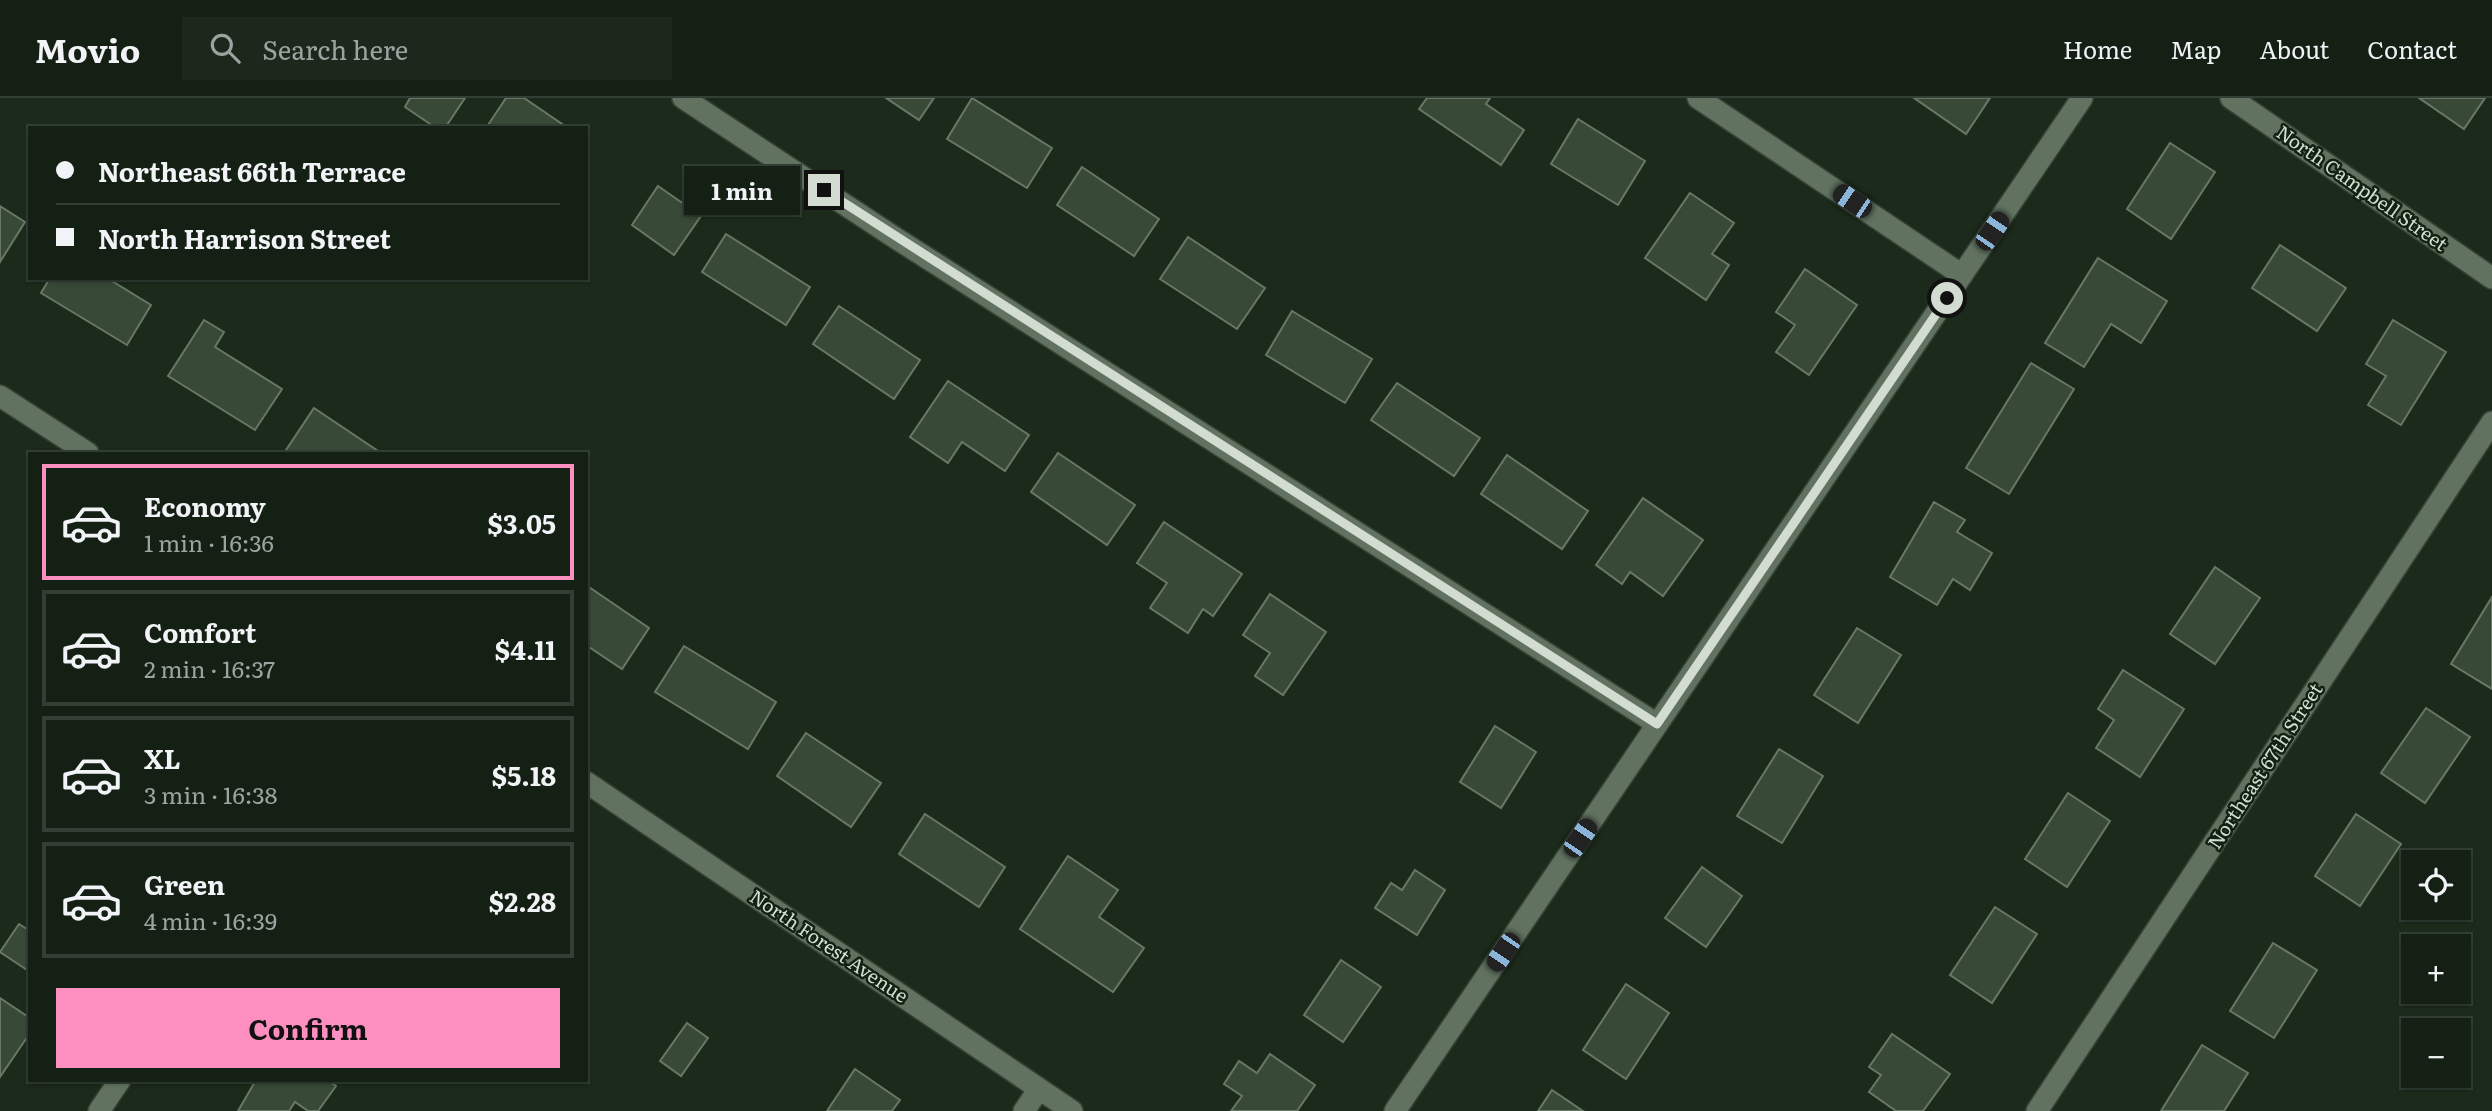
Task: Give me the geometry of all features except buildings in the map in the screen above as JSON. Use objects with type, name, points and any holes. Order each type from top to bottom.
[{"type":"street","points":[[683,98],[894,237],[1657,724]]},
{"type":"street","points":[[1698,98],[1962,275]]},
{"type":"street","points":[[1395,1111],[2082,98]]},
{"type":"street","name":"North Campbell Street","points":[[2231,98],[2492,278]]},
{"type":"street","points":[[0,396],[86,452]]},
{"type":"street","name":"Northeast 67th Street","points":[[2037,1111],[2492,422]]},
{"type":"street","name":"North Forest Avenue","points":[[588,783],[1072,1111]]},
{"type":"street","points":[[99,1111],[119,1082]]},
{"type":"street","points":[[1024,1111],[1039,1089]]},
{"type":"route","points":[[824,190],[1657,724],[1947,298]]}]
